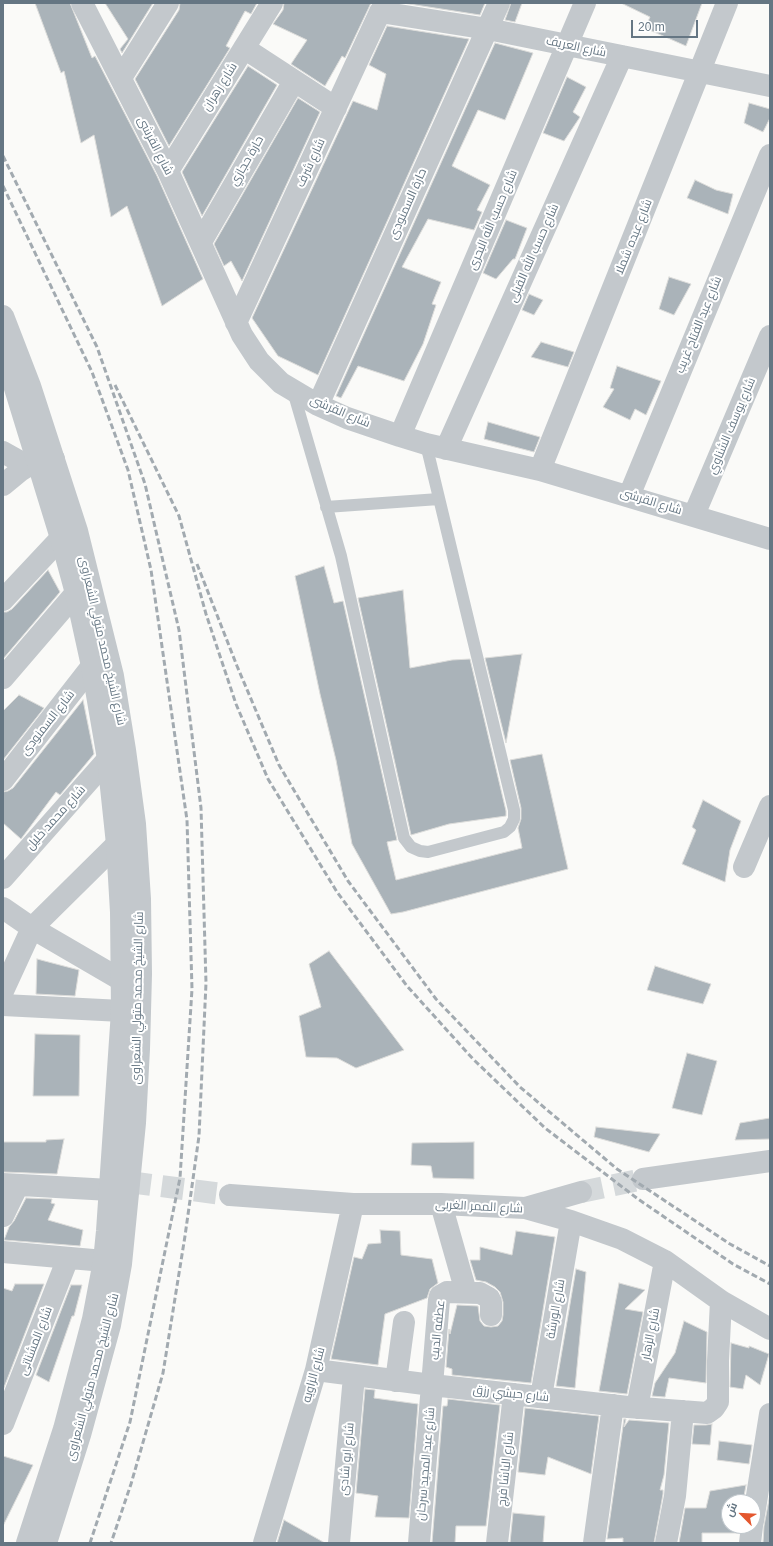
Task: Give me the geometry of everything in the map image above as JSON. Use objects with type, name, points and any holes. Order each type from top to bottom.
[{"type":"street","name":"شارع القرشى","points":[[82,3],[168,171],[242,335],[259,361],[281,383],[318,405],[347,418],[400,436],[436,447],[540,470],[770,538]]},
{"type":"street","points":[[121,78],[168,3]]},
{"type":"street","name":"شارع زهران","points":[[168,171],[272,3]]},
{"type":"street","name":"حارة السمنودى","points":[[318,405],[499,3]]},
{"type":"street","name":"شارع حسب الله البحرى","points":[[400,436],[585,3]]},
{"type":"street","name":"شارع عبده شملا","points":[[540,470],[727,3]]},
{"type":"street","name":"شارع العريف","points":[[383,8],[770,86]]},
{"type":"street","name":"شارع شرف","points":[[236,323],[383,8]]},
{"type":"street","points":[[244,48],[336,108]]},
{"type":"street","name":"شارع حسب الله القبلى","points":[[436,447],[622,56]]},
{"type":"street","name":"حارة حجازي","points":[[200,242],[294,81]]},
{"type":"street","name":"شارع عبد الفتاح غريب","points":[[629,496],[770,155]]},
{"type":"street","name":"شارع الشيخ محمد متولي الشعراوى","points":[[3,316],[30,386],[40,463],[77,531],[113,676],[135,824],[140,892],[141,974],[135,1124],[121,1264],[110,1325],[80,1435],[46,1543]]},
{"type":"street","name":"شارع يوسف الشناوي","points":[[694,515],[770,336]]},
{"type":"street","name":"شارع الشيخ محمد متولي الشعراوى","points":[[3,358],[14,385],[40,463],[76,593],[92,666],[108,759],[117,844],[122,912],[122,1011],[104,1261],[93,1319],[64,1429],[27,1543]]},
{"type":"street","points":[[3,452],[40,463]]},
{"type":"street","points":[[3,485],[20,471],[40,463]]},
{"type":"street","points":[[3,600],[61,538]]},
{"type":"street","points":[[3,678],[76,593]]},
{"type":"street","name":"شارع السمنودى","points":[[3,780],[92,666]]},
{"type":"street","name":"شارع محمد خليل","points":[[3,878],[108,759]]},
{"type":"street","points":[[744,867],[770,806]]},
{"type":"street","points":[[3,991],[32,928],[117,844]]},
{"type":"street","points":[[3,908],[32,928],[123,981]]},
{"type":"street","points":[[3,1005],[122,1011]]},
{"type":"street","points":[[643,1179],[770,1161]]},
{"type":"street","points":[[3,1216],[11,1185],[110,1190]]},
{"type":"street","points":[[525,1208],[581,1192]]},
{"type":"street","name":"شارع الممر الغربى","points":[[230,1195],[353,1204],[441,1204],[525,1208],[571,1221],[622,1239],[665,1261],[720,1301],[770,1329]]},
{"type":"street","name":"شارع الزاويه","points":[[264,1543],[316,1370],[353,1204]]},
{"type":"street","points":[[441,1204],[466,1292]]},
{"type":"street","name":"شارع الورشة","points":[[542,1397],[571,1221]]},
{"type":"street","points":[[3,1252],[104,1261]]},
{"type":"street","name":"شارع المشناتى","points":[[3,1424],[68,1258]]},
{"type":"street","name":"شارع الزهار","points":[[637,1408],[665,1261]]},
{"type":"street","name":"عطفه الديب","points":[[432,1385],[440,1296],[447,1292],[480,1293],[489,1298],[491,1302],[491,1314]]},
{"type":"street","name":"شارع حبشي رزق","points":[[316,1370],[396,1381],[637,1408],[706,1413],[714,1408],[718,1402],[717,1367],[720,1301]]},
{"type":"street","points":[[396,1381],[404,1322]]},
{"type":"street","name":"شارع ابو شادى","points":[[339,1543],[354,1376]]},
{"type":"street","name":"شارع عبد المجيد سرحان","points":[[419,1543],[432,1385]]},
{"type":"street","name":"شارع الباشا فرج","points":[[497,1543],[514,1394]]},
{"type":"street","points":[[594,1543],[613,1405]]},
{"type":"street","points":[[666,1543],[674,1496],[682,1411]]},
{"type":"street","points":[[757,1494],[770,1414]]},
{"type":"lane","points":[[293,390],[340,556],[404,838],[411,847],[420,851],[428,852],[504,832],[510,827],[514,819],[514,810],[439,499],[436,447]]},
{"type":"lane","points":[[326,506],[439,499]]},
{"type":"building","points":[[35,3],[70,3],[92,58],[95,56],[157,176],[203,279],[162,306],[127,206],[111,217],[94,135],[81,143],[64,71],[61,73]]},
{"type":"building","points":[[105,3],[153,3],[122,53],[120,49],[128,39]]},
{"type":"building","points":[[180,3],[257,3],[251,14],[245,11],[226,46],[230,48],[169,146],[135,79],[179,10]]},
{"type":"building","points":[[284,3],[371,3],[345,58],[342,56],[325,86],[291,64],[307,40],[273,24],[283,10]]},
{"type":"building","points":[[403,3],[485,3],[480,15]]},
{"type":"building","points":[[511,3],[522,3],[515,22],[505,20]]},
{"type":"building","points":[[621,3],[702,3],[686,46],[645,28],[650,17]]},
{"type":"building","points":[[387,26],[469,39],[318,375],[278,356],[252,318],[353,101],[377,110],[386,74],[369,65]]},
{"type":"building","points":[[495,43],[533,53],[505,120],[478,110],[452,166],[490,185],[477,210],[482,212],[474,230],[428,219],[402,267],[441,282],[432,304],[436,305],[423,344],[404,381],[358,366],[341,398],[336,396]]},
{"type":"building","points":[[248,66],[277,85],[202,216],[182,172]]},
{"type":"building","points":[[567,77],[586,87],[573,112],[580,117],[564,141],[543,133]]},
{"type":"building","points":[[298,98],[320,112],[242,281],[231,261],[224,266],[214,244]]},
{"type":"building","points":[[749,103],[770,109],[770,118],[763,132],[744,123]]},
{"type":"building","points":[[695,180],[716,190],[733,194],[728,214],[687,198]]},
{"type":"building","points":[[506,220],[527,228],[515,259],[513,259],[496,279],[483,273]]},
{"type":"building","points":[[669,277],[691,284],[674,315],[659,309]]},
{"type":"building","points":[[529,294],[543,300],[534,315],[522,310]]},
{"type":"building","points":[[541,342],[574,352],[568,367],[531,357]]},
{"type":"building","points":[[617,366],[661,381],[646,415],[635,409],[630,420],[603,407],[614,389],[610,388]]},
{"type":"building","points":[[488,422],[540,437],[534,452],[484,439]]},
{"type":"building","points":[[324,566],[334,603],[343,601],[397,840],[387,842],[396,880],[522,848],[518,828],[521,819],[521,808],[510,760],[542,754],[568,869],[391,914],[352,844],[336,760],[320,694],[295,576]]},
{"type":"building","points":[[48,570],[60,592],[3,659],[3,612],[7,612],[12,609]]},
{"type":"building","points":[[403,590],[410,668],[452,660],[470,659],[506,816],[449,824],[411,835],[358,598]]},
{"type":"building","points":[[522,654],[506,743],[485,658]]},
{"type":"building","points":[[19,695],[44,708],[3,760],[3,711]]},
{"type":"building","points":[[83,700],[94,754],[60,795],[56,792],[21,839],[3,823],[3,792],[13,788]]},
{"type":"building","points":[[703,800],[741,821],[730,850],[725,882],[682,864],[696,830],[692,827]]},
{"type":"building","points":[[329,951],[404,1050],[356,1068],[337,1058],[306,1057],[299,1016],[321,1007],[309,964]]},
{"type":"building","points":[[37,959],[79,970],[75,996],[36,994]]},
{"type":"building","points":[[655,966],[711,984],[703,1004],[647,990]]},
{"type":"building","points":[[35,1034],[80,1035],[79,1096],[33,1096]]},
{"type":"building","points":[[687,1053],[717,1061],[702,1115],[672,1108]]},
{"type":"building","points":[[770,1118],[770,1139],[735,1140],[740,1123]]},
{"type":"building","points":[[596,1127],[660,1134],[649,1152],[594,1137]]},
{"type":"building","points":[[64,1139],[57,1174],[3,1172],[3,1142],[46,1142],[46,1140]]},
{"type":"building","points":[[474,1142],[474,1179],[433,1178],[431,1166],[411,1165],[412,1143]]},
{"type":"building","points":[[26,1198],[52,1199],[51,1203],[55,1204],[48,1220],[83,1230],[80,1246],[4,1240],[9,1227],[14,1221]]},
{"type":"building","points":[[380,1230],[400,1231],[401,1255],[432,1259],[438,1283],[430,1289],[427,1298],[385,1314],[378,1365],[331,1359],[354,1257],[362,1259],[368,1244],[381,1243]]},
{"type":"building","points":[[516,1231],[555,1237],[531,1383],[452,1375],[452,1369],[446,1367],[449,1329],[450,1334],[457,1305],[478,1306],[480,1321],[484,1326],[498,1326],[502,1321],[503,1315],[503,1302],[500,1292],[486,1282],[476,1280],[470,1260],[480,1260],[480,1247],[512,1255]]},
{"type":"building","points":[[576,1269],[586,1272],[575,1388],[556,1386]]},
{"type":"building","points":[[619,1283],[645,1290],[625,1309],[643,1312],[627,1394],[599,1391]]},
{"type":"building","points":[[15,1284],[44,1284],[3,1390],[3,1288],[12,1291]]},
{"type":"building","points":[[71,1285],[82,1285],[74,1316],[72,1316],[49,1382],[36,1375]]},
{"type":"building","points":[[684,1321],[707,1332],[706,1383],[669,1378],[665,1397],[652,1396],[655,1383],[675,1353]]},
{"type":"building","points":[[731,1343],[749,1348],[749,1346],[769,1354],[760,1385],[746,1375],[743,1389],[730,1387]]},
{"type":"building","points":[[365,1389],[375,1390],[374,1398],[418,1404],[409,1518],[375,1517],[378,1496],[356,1493]]},
{"type":"building","points":[[448,1399],[500,1405],[486,1526],[456,1526],[455,1543],[432,1543],[443,1406],[447,1406]]},
{"type":"building","points":[[525,1408],[599,1416],[591,1474],[548,1457],[545,1475],[518,1472]]},
{"type":"building","points":[[624,1419],[626,1419],[624,1427],[629,1420],[669,1423],[664,1475],[660,1490],[663,1490],[663,1494],[654,1543],[623,1543],[623,1538],[607,1539]]},
{"type":"building","points":[[712,1424],[710,1445],[692,1444],[694,1425]]},
{"type":"building","points":[[719,1441],[752,1445],[749,1464],[717,1460]]},
{"type":"building","points":[[3,1456],[33,1465],[3,1526]]},
{"type":"building","points":[[746,1485],[744,1494],[721,1494],[721,1533],[702,1533],[702,1543],[679,1543],[685,1508],[706,1508],[710,1491]]},
{"type":"building","points":[[770,1494],[770,1543],[763,1543],[764,1526]]},
{"type":"building","points":[[513,1513],[545,1516],[543,1543],[510,1543]]},
{"type":"building","points":[[284,1520],[325,1543],[277,1543]]},
{"type":"tunnel","points":[[581,1192],[643,1179]]},
{"type":"tunnel","points":[[129,1182],[230,1195]]},
{"type":"railway","points":[[3,156],[97,347],[145,484],[179,630],[201,808],[206,983],[199,1136],[163,1373],[131,1484],[111,1543]]},
{"type":"railway","points":[[3,186],[92,372],[128,470],[151,570],[187,820],[192,989],[180,1178],[130,1422],[90,1543]]},
{"type":"railway","points":[[115,385],[179,516],[206,614],[236,704],[268,779],[337,892],[407,986],[473,1059],[545,1128],[638,1199],[733,1264],[770,1284]]},
{"type":"railway","points":[[197,564],[237,666],[279,765],[348,881],[436,999],[520,1087],[617,1169],[730,1244],[770,1266]]}]
